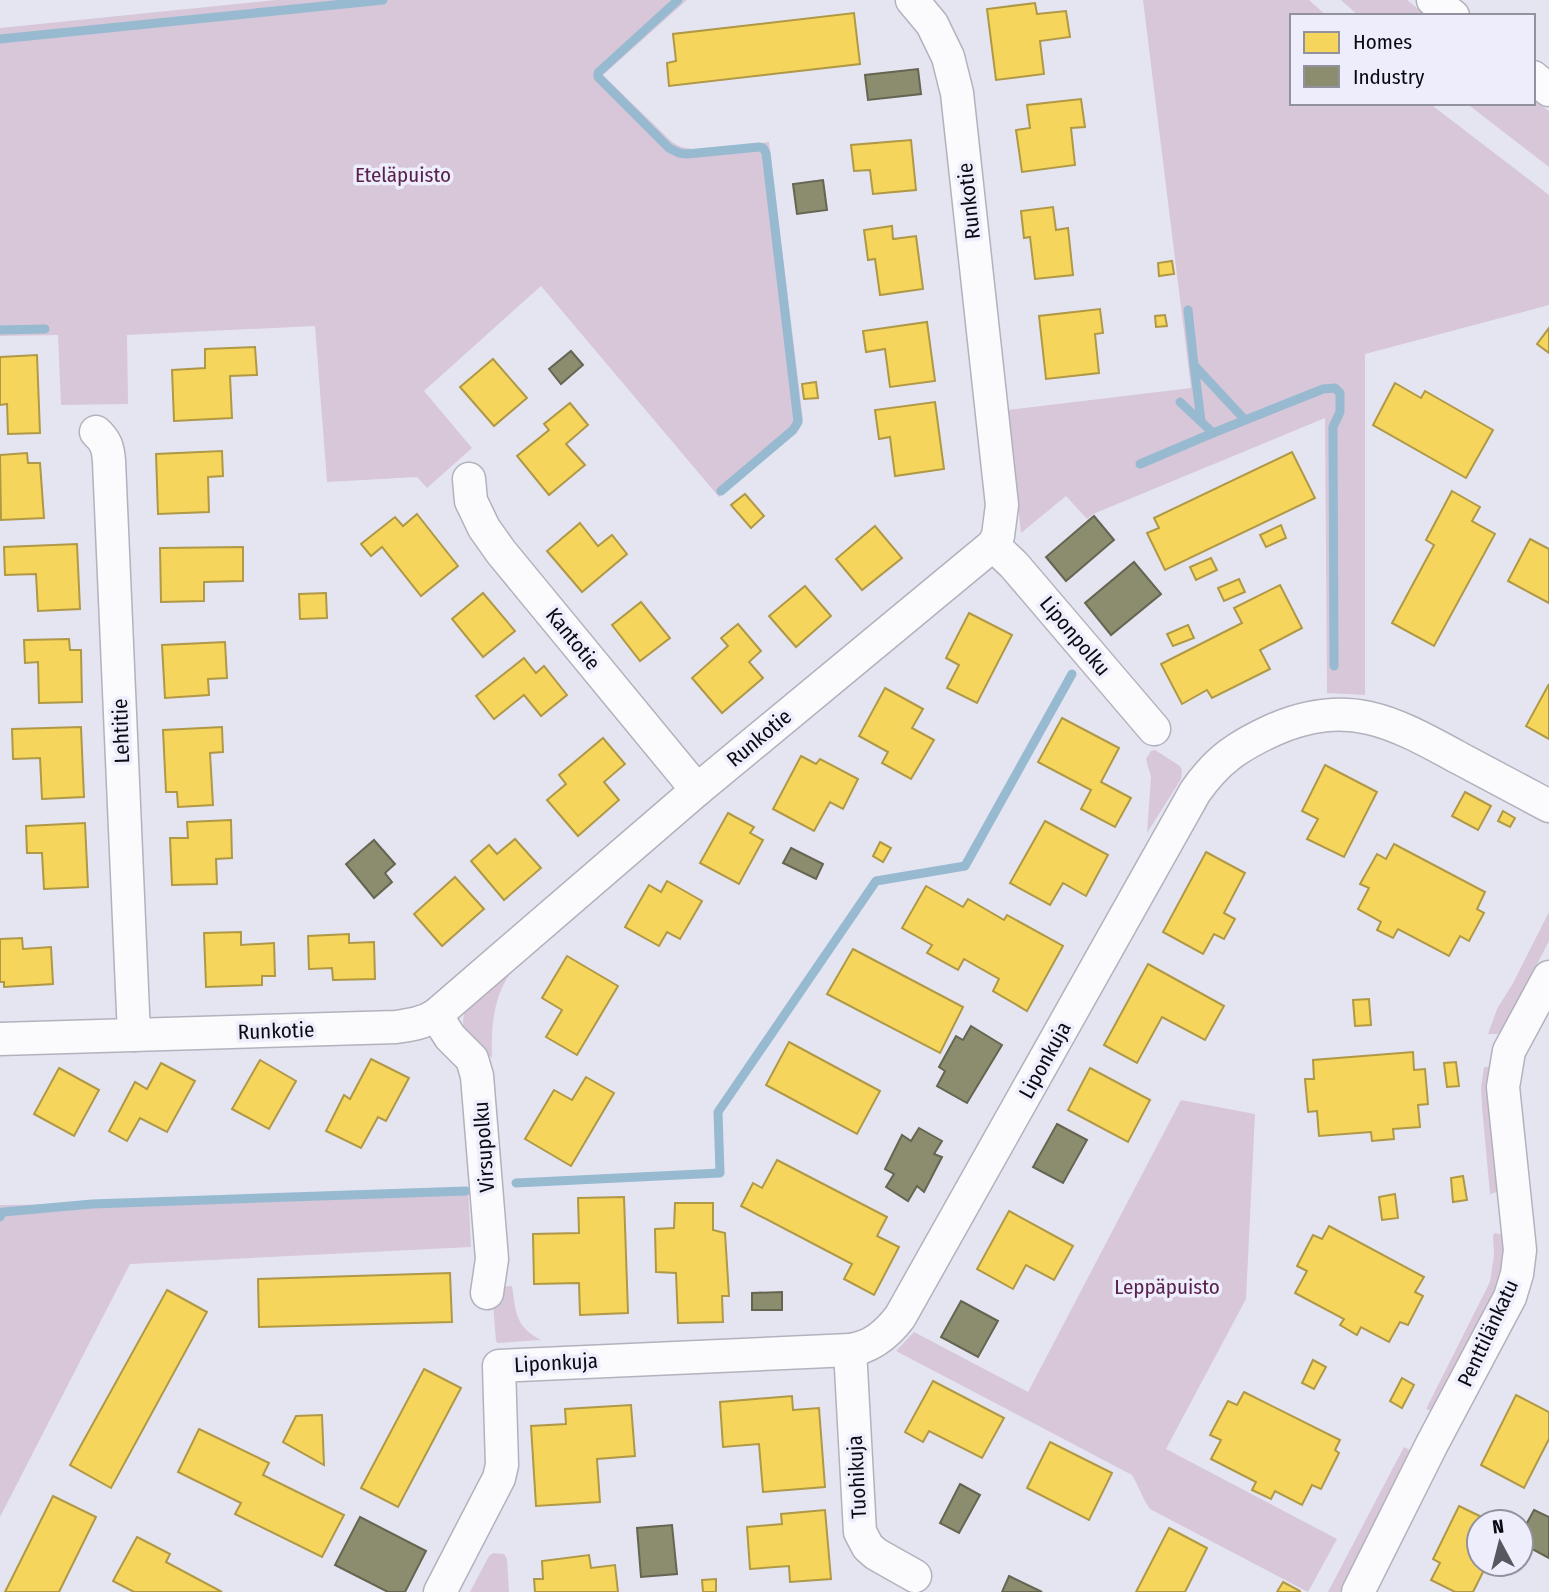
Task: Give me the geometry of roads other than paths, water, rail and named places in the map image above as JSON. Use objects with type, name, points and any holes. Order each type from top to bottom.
[{"type":"street","name":"Runkotie","points":[[0,1039],[396,1027],[429,1020],[697,790],[993,545],[1001,523],[1002,505],[957,93],[948,57],[932,24],[912,0]]},
{"type":"street","points":[[1433,0],[1450,14]]},
{"type":"street","name":"Lehtitie","points":[[96,432],[104,439],[109,461],[134,1035]]},
{"type":"street","name":"Kantotie","points":[[469,479],[471,501],[484,528],[501,552],[697,790]]},
{"type":"street","name":"Liponpolku","points":[[993,545],[1014,565],[1154,729]]},
{"type":"street","name":"Liponkuja","points":[[440,1592],[499,1478],[502,1465],[499,1366],[850,1350],[859,1349],[889,1331],[901,1317],[1195,792],[1219,762],[1239,747],[1281,726],[1306,719],[1334,714],[1358,716],[1386,722],[1418,736],[1549,806]]},
{"type":"street","name":"Penttilänkatu","points":[[1357,1592],[1510,1297],[1520,1250],[1503,1087],[1509,1051],[1549,977]]},
{"type":"street","name":"Virsupolku","points":[[436,1015],[450,1037],[472,1059],[477,1076],[492,1259],[487,1293]]},
{"type":"street","name":"Tuohikuja","points":[[850,1350],[860,1532],[869,1548],[876,1554],[915,1576]]},
{"type":"waterway","points":[[0,39],[383,0]]},
{"type":"waterway","points":[[678,0],[601,70],[598,77],[669,148],[679,153],[759,147],[766,153],[798,422],[793,430],[721,491]]},
{"type":"waterway","points":[[1188,310],[1194,365],[1245,420]]},
{"type":"waterway","points":[[0,330],[45,329]]},
{"type":"waterway","points":[[1194,365],[1201,421]]},
{"type":"waterway","points":[[1180,402],[1213,433],[1323,389],[1335,388],[1340,393],[1340,412],[1333,427],[1334,666]]},
{"type":"waterway","points":[[1140,464],[1213,433]]},
{"type":"waterway","points":[[516,1183],[720,1173],[718,1112],[876,881],[965,866],[1072,674]]},
{"type":"waterway","points":[[0,1217],[3,1212],[92,1204],[466,1191]]},
{"type":"park label","name":"Eteläpuisto","points":[[403,175]]},
{"type":"park label","name":"Leppäpuisto","points":[[1167,1287]]}]
